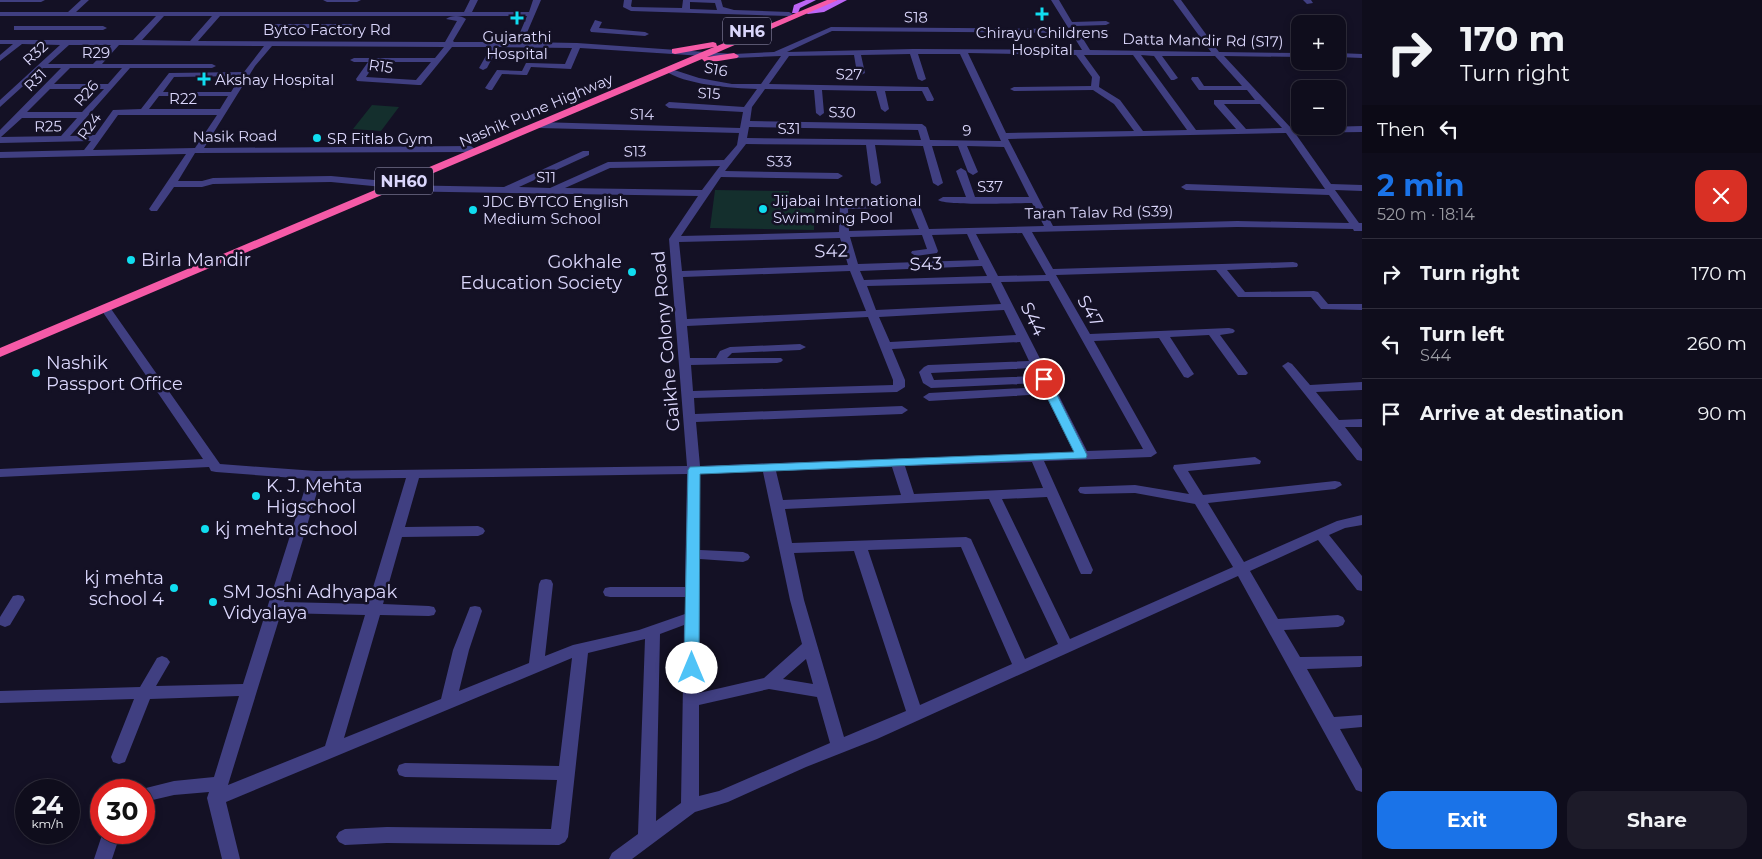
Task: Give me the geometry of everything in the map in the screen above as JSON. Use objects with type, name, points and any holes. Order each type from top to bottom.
[{"type":"highway","name":"NH6","points":[[792,12],[822,0]]},
{"type":"highway","name":"Nashik Pune Highway","points":[[0,353],[388,187],[471,149],[667,68],[683,64],[705,51],[740,40],[834,0]]},
{"type":"highway","name":"Nashik Pune Highway","points":[[0,346],[539,125],[792,12]]},
{"type":"highway","points":[[683,64],[734,55],[734,49],[740,40]]},
{"type":"highway","points":[[667,68],[670,52],[705,51]]},
{"type":"main road","points":[[792,12],[797,6],[812,0]]},
{"type":"main road","points":[[808,12],[821,10],[843,0]]},
{"type":"street","points":[[0,0],[41,0]]},
{"type":"street","points":[[35,42],[84,0]]},
{"type":"street","points":[[327,0],[357,0]]},
{"type":"street","points":[[342,43],[364,0]]},
{"type":"street","points":[[467,14],[474,0]]},
{"type":"street","points":[[519,44],[537,0]]},
{"type":"street","points":[[628,0],[628,8],[792,12]]},
{"type":"street","points":[[651,9],[655,0]]},
{"type":"street","points":[[686,9],[687,0],[718,1],[720,10]]},
{"type":"street","points":[[1050,0],[1056,0],[1070,24],[1082,52],[1096,77],[1096,88]]},
{"type":"street","name":"Taran Talav Rd (S39)","points":[[1177,0],[1217,54],[1288,129],[1360,229]]},
{"type":"street","points":[[0,14],[431,11],[467,14],[531,14]]},
{"type":"street","points":[[136,42],[163,13]]},
{"type":"street","points":[[193,42],[219,13]]},
{"type":"street","points":[[154,209],[223,112],[266,43],[272,26],[280,13]]},
{"type":"street","points":[[354,60],[434,63],[449,43],[462,19],[444,19]]},
{"type":"street","points":[[598,22],[594,30],[645,34]]},
{"type":"street","points":[[1070,24],[1106,24]]},
{"type":"street","points":[[272,26],[351,26]]},
{"type":"street","points":[[636,49],[651,27]]},
{"type":"street","points":[[16,28],[103,28]]},
{"type":"street","name":"S18","points":[[775,54],[831,29],[974,41],[1063,31]]},
{"type":"street","name":"Datta Mandir Rd (S17)","points":[[705,51],[734,55],[963,51],[974,41],[1082,52],[1291,55]]},
{"type":"street","name":"Bytco Factory Rd","points":[[0,42],[449,43],[577,45],[670,52],[705,51]]},
{"type":"street","points":[[0,58],[20,42]]},
{"type":"street","name":"R32","points":[[0,104],[4,96],[67,42]]},
{"type":"street","points":[[95,66],[118,42]]},
{"type":"street","points":[[483,68],[496,44]]},
{"type":"street","points":[[489,88],[500,72],[524,73],[529,65],[568,67],[577,45]]},
{"type":"street","points":[[913,51],[922,79]]},
{"type":"street","points":[[963,51],[1050,228]]},
{"type":"street","points":[[857,53],[864,80]]},
{"type":"street","points":[[1135,53],[1193,132]]},
{"type":"street","points":[[1156,53],[1174,78]]},
{"type":"street","points":[[744,132],[748,110],[762,87],[787,54]]},
{"type":"street","points":[[1346,56],[1362,56]]},
{"type":"street","name":"R15","points":[[372,62],[360,79],[418,83],[434,63]]},
{"type":"street","name":"R29","points":[[41,66],[212,66]]},
{"type":"street","name":"R31","points":[[0,135],[68,66]]},
{"type":"street","name":"R26","points":[[63,139],[128,66]]},
{"type":"street","name":"S16","points":[[667,68],[697,80],[732,86],[762,87]]},
{"type":"street","points":[[143,112],[172,75],[247,74]]},
{"type":"street","points":[[1194,79],[1202,88],[1250,88]]},
{"type":"street","name":"S27","points":[[762,87],[818,88],[864,80],[880,89],[925,89],[930,99]]},
{"type":"street","points":[[47,87],[110,86]]},
{"type":"street","points":[[818,88],[827,125]]},
{"type":"street","points":[[1014,89],[1096,88],[1116,102],[1140,133]]},
{"type":"street","points":[[880,89],[885,109]]},
{"type":"street","points":[[1206,90],[1243,131]]},
{"type":"street","points":[[157,94],[234,94]]},
{"type":"street","points":[[1217,102],[1263,102]]},
{"type":"street","name":"S15","points":[[669,105],[748,110]]},
{"type":"street","name":"R24","points":[[87,153],[116,112],[143,112]]},
{"type":"street","name":"R22","points":[[143,112],[223,112]]},
{"type":"street","points":[[19,116],[85,115]]},
{"type":"street","name":"S14","points":[[539,125],[744,132]]},
{"type":"street","name":"S30","points":[[744,132],[827,125],[922,127],[926,143]]},
{"type":"street","name":"9","points":[[926,143],[962,144],[1140,133],[1362,129]]},
{"type":"street","name":"S31","points":[[744,132],[870,142],[926,143]]},
{"type":"street","name":"Gaikhe Colony Road","points":[[690,806],[694,470],[674,238],[727,163],[744,132]]},
{"type":"street","name":"R25","points":[[0,140],[97,138]]},
{"type":"street","points":[[870,142],[876,183]]},
{"type":"street","points":[[926,143],[938,183]]},
{"type":"street","points":[[962,144],[973,172]]},
{"type":"street","name":"Nasik Road","points":[[0,155],[195,151],[471,149]]},
{"type":"street","points":[[503,191],[586,153]]},
{"type":"street","name":"S13","points":[[549,192],[608,165],[727,163]]},
{"type":"street","points":[[961,172],[972,201]]},
{"type":"street","name":"S33","points":[[719,174],[838,176]]},
{"type":"street","name":"S11","points":[[172,183],[331,180],[388,187],[704,194]]},
{"type":"street","points":[[1186,187],[1362,188]]},
{"type":"street","name":"S37","points":[[943,200],[1036,200]]},
{"type":"street","points":[[688,394],[897,388],[899,380],[854,268],[844,234],[842,206],[914,204],[933,251],[916,253]]},
{"type":"street","name":"Taran Talav Rd (S39)","points":[[674,238],[1238,224],[1360,229]]},
{"type":"street","name":"S47","points":[[1025,229],[1049,275],[1151,453],[1082,455]]},
{"type":"street","name":"S44","points":[[970,231],[1023,338],[1040,379]]},
{"type":"street","name":"S42","points":[[677,274],[986,263]]},
{"type":"street","name":"S43","points":[[860,283],[1293,266]]},
{"type":"street","points":[[1219,268],[1242,295],[1314,294],[1324,307],[1362,307]]},
{"type":"street","points":[[682,324],[1008,307]]},
{"type":"street","points":[[105,308],[216,468],[316,475],[694,470],[1082,455],[1049,390],[1040,379],[931,384],[925,372],[928,369],[1033,364]]},
{"type":"street","points":[[1085,338],[1229,331]]},
{"type":"street","points":[[1212,332],[1242,372]]},
{"type":"street","points":[[1162,334],[1188,374]]},
{"type":"street","points":[[885,346],[1023,338]]},
{"type":"street","points":[[720,361],[726,351],[730,350],[800,347]]},
{"type":"street","points":[[685,362],[776,360]]},
{"type":"street","points":[[1288,366],[1362,457]]},
{"type":"street","points":[[976,367],[983,382]]},
{"type":"street","points":[[1306,389],[1362,386]]},
{"type":"street","points":[[929,397],[1049,390]]},
{"type":"street","points":[[690,418],[902,410]]},
{"type":"street","points":[[1335,424],[1362,422]]},
{"type":"street","points":[[1036,457],[1086,570]]},
{"type":"street","points":[[898,461],[909,499]]},
{"type":"street","points":[[1255,461],[1179,468],[1241,569],[1361,782]]},
{"type":"street","points":[[0,473],[212,463]]},
{"type":"street","points":[[769,466],[797,600],[839,747]]},
{"type":"street","points":[[332,750],[414,474]]},
{"type":"street","points":[[232,859],[218,791],[316,475]]},
{"type":"street","points":[[1084,490],[1135,489],[1200,500],[1335,485]]},
{"type":"street","points":[[777,505],[1050,492]]},
{"type":"street","points":[[994,495],[1044,605],[1067,648]]},
{"type":"street","points":[[618,859],[690,806],[722,798],[1067,648],[1342,524],[1362,520]]},
{"type":"street","points":[[396,532],[478,532]]},
{"type":"street","points":[[1320,534],[1362,586]]},
{"type":"street","points":[[786,548],[966,542],[1022,667]]},
{"type":"street","points":[[859,545],[915,715]]},
{"type":"street","points":[[693,554],[743,556]]},
{"type":"street","points":[[536,666],[546,584]]},
{"type":"street","points":[[610,592],[692,592]]},
{"type":"street","points":[[2,624],[18,600]]},
{"type":"street","points":[[275,606],[429,611]]},
{"type":"street","points":[[448,702],[461,650],[474,611]]},
{"type":"street","points":[[155,792],[174,788],[218,791],[332,750],[581,649],[652,631],[692,617]]},
{"type":"street","points":[[1273,625],[1338,621]]},
{"type":"street","points":[[647,838],[652,631]]},
{"type":"street","points":[[769,683],[810,646]]},
{"type":"street","points":[[345,837],[387,835],[559,837],[581,649]]},
{"type":"street","points":[[1296,664],[1360,661]]},
{"type":"street","points":[[119,757],[144,694],[162,662]]},
{"type":"street","points":[[691,701],[769,683],[824,692]]},
{"type":"street","points":[[0,697],[249,690]]},
{"type":"street","points":[[1329,724],[1362,721]]},
{"type":"street","points":[[405,770],[567,773]]},
{"type":"street","points":[[103,859],[108,844]]},
{"type":"green space","points":[[372,105],[399,107],[381,131],[353,129]]},
{"type":"green space","name":"Jijabai International Swimming Pool","points":[[715,190],[789,191],[789,199],[815,198],[814,230],[710,228]]},
{"type":"place","name":"Chirayu Childrens Hospital","points":[[1042,14]]},
{"type":"place","name":"Gujarathi Hospital","points":[[517,18]]},
{"type":"place","name":"Akshay Hospital","points":[[204,79]]},
{"type":"place","name":"SR Fitlab Gym","points":[[317,138]]},
{"type":"place","name":"Jijabai International Swimming Pool","points":[[763,209]]},
{"type":"place","name":"JDC BYTCO English Medium School","points":[[473,210]]},
{"type":"place","name":"Birla Mandir","points":[[131,260]]},
{"type":"place","name":"Gokhale Education Society","points":[[632,272]]},
{"type":"place","name":"Nashik Passport Office","points":[[36,373]]},
{"type":"place","name":"K. J. Mehta Higschool","points":[[256,496]]},
{"type":"place","name":"kj mehta school","points":[[205,529]]},
{"type":"place","name":"kj mehta school 4","points":[[174,588]]},
{"type":"place","name":"SM Joshi Adhyapak Vidyalaya","points":[[213,602]]},
{"type":"route","points":[[692,668],[694,470],[1082,455],[1044,379]]}]
